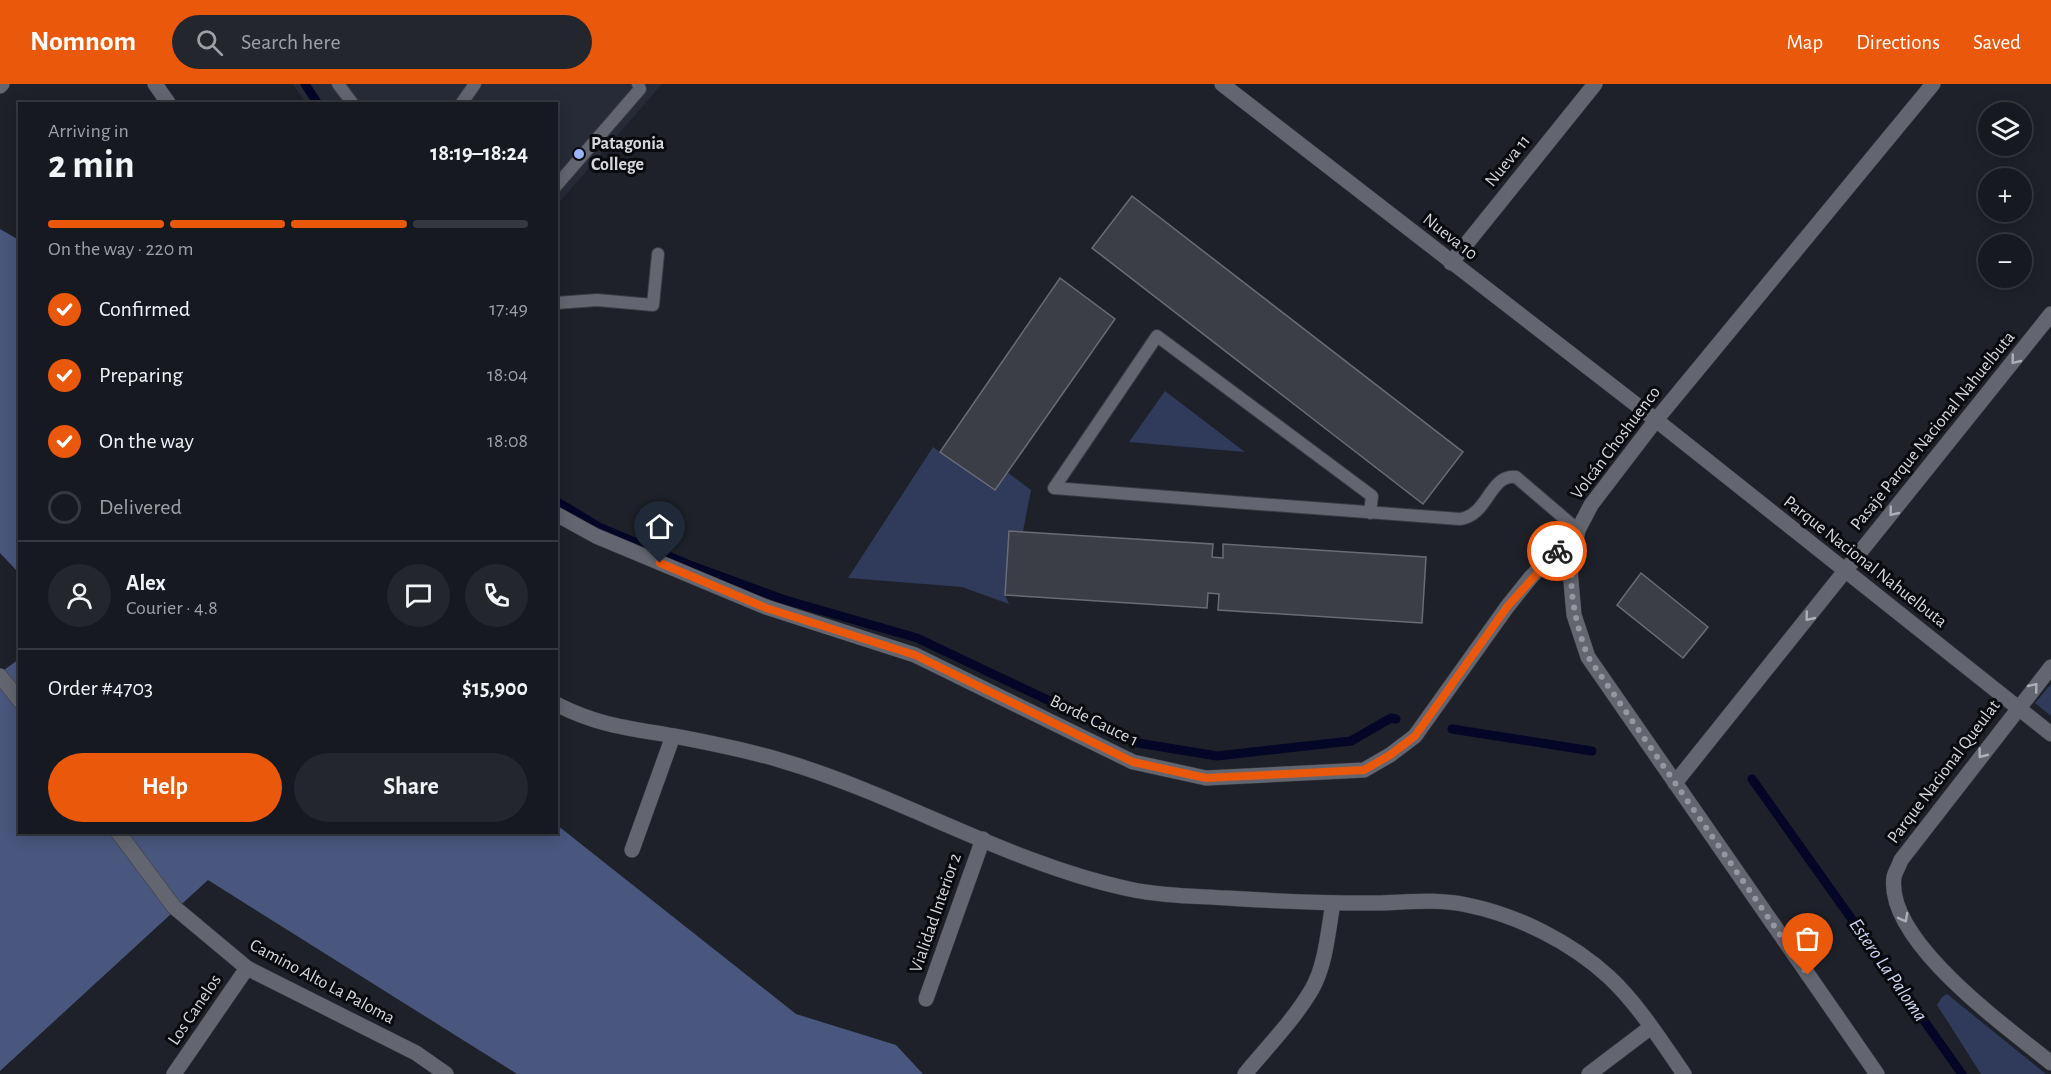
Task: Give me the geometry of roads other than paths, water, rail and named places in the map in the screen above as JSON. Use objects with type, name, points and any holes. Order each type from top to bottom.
[{"type":"street","points":[[155,84],[168,102]]},
{"type":"street","name":"Nueva 10","points":[[1222,84],[1656,420]]},
{"type":"street","name":"Nueva 11","points":[[1451,263],[1595,84]]},
{"type":"street","name":"Volcán Choshuenco","points":[[1874,1073],[1599,675],[1582,641],[1574,615],[1570,578],[1573,549],[1578,530],[1599,494],[1656,420],[1933,84]]},
{"type":"street","name":"Pasaje Parque Nacional Nahuelbuta","points":[[1675,783],[2051,314]]},
{"type":"street","name":"Parque Nacional Nahuelbuta","points":[[1656,420],[2051,734]]},
{"type":"street","name":"Borde Cauce 1","points":[[558,515],[596,536],[766,608],[915,655],[1133,762],[1206,778],[1364,770],[1390,755],[1415,736],[1507,607],[1531,577],[1578,530]]},
{"type":"street","name":"Parque Nacional Queulat","points":[[2051,667],[1901,860],[1894,876],[1898,906],[1907,925],[1938,966],[2051,1063]]},
{"type":"street","points":[[0,676],[18,698]]},
{"type":"street","points":[[558,705],[609,726],[673,736],[783,761],[842,782],[983,840],[1096,881],[1132,890],[1170,895],[1333,903],[1436,901],[1458,904],[1526,924],[1568,946],[1610,977],[1651,1027],[1684,1074]]},
{"type":"street","points":[[632,850],[673,736]]},
{"type":"street","name":"Camino Alto La Paloma","points":[[119,834],[174,907],[247,968],[416,1053],[446,1074]]},
{"type":"street","name":"Vialidad Interior 2","points":[[926,999],[983,840]]},
{"type":"street","points":[[1245,1074],[1290,1020],[1312,988],[1323,958],[1333,903]]},
{"type":"street","name":"Los Canelos","points":[[174,1074],[247,968]]},
{"type":"street","points":[[1589,1074],[1651,1027]]},
{"type":"lane","points":[[338,84],[352,102]]},
{"type":"lane","points":[[462,102],[476,84]]},
{"type":"lane","points":[[558,184],[640,89],[638,84]]},
{"type":"lane","points":[[558,303],[597,300],[653,305],[658,254]]},
{"type":"lane","points":[[1370,513],[1372,496],[1157,336],[1054,488],[1370,513],[1460,519],[1471,518],[1501,479],[1508,476],[1516,477],[1578,530]]},
{"type":"waterway","points":[[305,84],[317,102]]},
{"type":"waterway","points":[[558,502],[601,528],[687,564],[782,599],[917,638],[1138,743],[1217,756],[1351,741],[1391,718],[1396,719]]},
{"type":"waterway","name":"Estero La Paloma","points":[[1452,729],[1592,751]]},
{"type":"waterway","name":"Estero La Paloma","points":[[1752,779],[1962,1074]]},
{"type":"place","name":"Patagonia College","points":[[579,154]]}]
